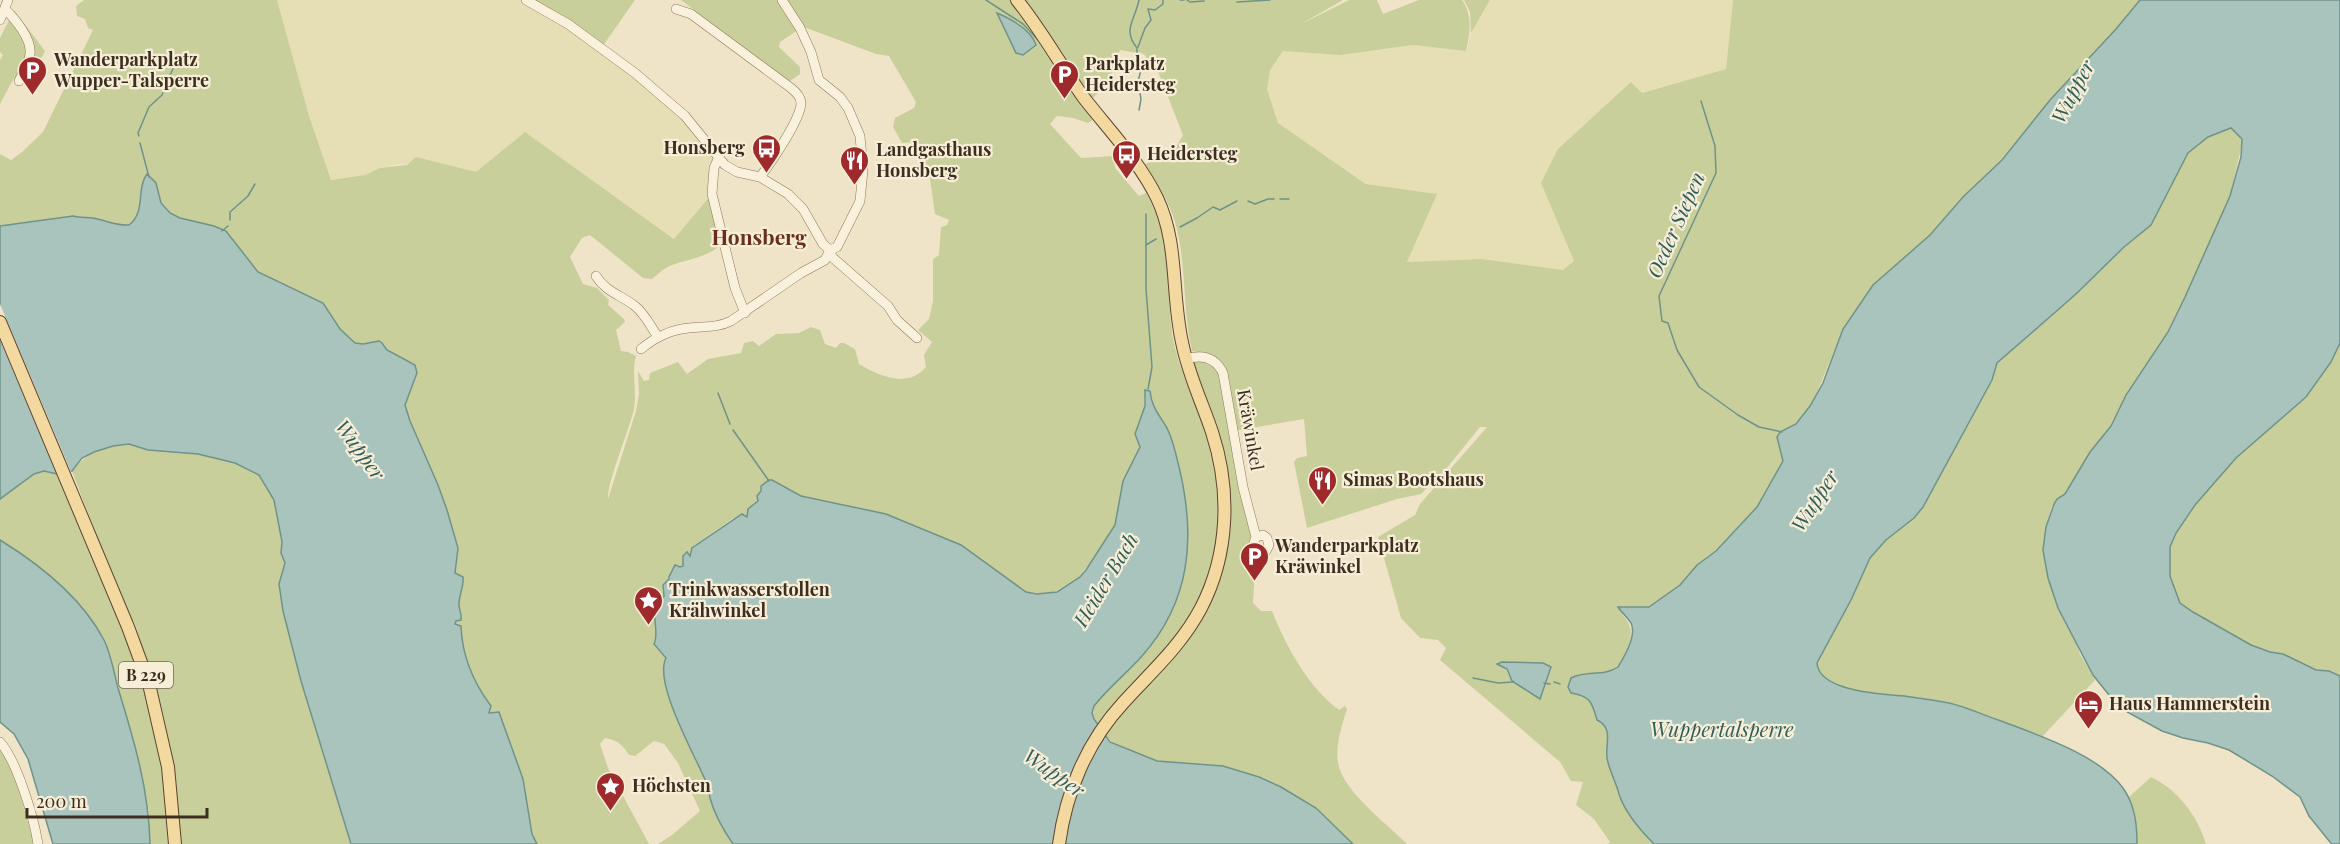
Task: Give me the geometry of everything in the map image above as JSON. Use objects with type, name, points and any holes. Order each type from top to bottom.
[{"type":"main road","points":[[1017,0],[1038,27],[1082,95],[1137,164],[1156,196],[1170,236],[1179,329],[1186,359],[1220,459],[1225,502],[1221,549],[1205,599],[1186,633],[1164,661],[1116,711],[1092,744],[1067,804],[1059,844]]},
{"type":"main road","name":"B 229","points":[[0,322],[128,627],[149,684],[168,767],[175,844]]},
{"type":"street","points":[[526,0],[568,24],[635,74],[685,116],[718,159],[737,172],[760,177],[796,201],[835,260],[888,306],[897,320],[917,338]]},
{"type":"street","points":[[641,349],[658,338],[686,328],[721,327],[745,313],[801,273],[825,260],[830,250],[837,247],[860,201],[863,170],[860,136],[844,102],[831,88],[819,80],[811,52],[800,28],[782,0]]},
{"type":"street","points":[[0,20],[7,4]]},
{"type":"street","points":[[7,4],[30,48],[29,58],[20,81]]},
{"type":"street","points":[[676,9],[699,20],[791,88],[799,97],[801,106],[799,111],[760,177]]},
{"type":"street","points":[[718,159],[714,168],[712,194],[735,288],[745,313]]},
{"type":"street","points":[[596,276],[612,294],[633,304],[641,311],[658,338]]},
{"type":"street","name":"Kräwinkel","points":[[1186,359],[1203,356],[1215,362],[1223,373],[1240,470],[1256,537]]},
{"type":"street","points":[[0,742],[6,748],[16,771],[38,844]]},
{"type":"shaded area","points":[[277,0],[522,0],[567,25],[684,117],[715,158],[711,195],[675,239],[525,132],[476,172],[400,164],[380,168],[365,175],[331,180],[309,116]]},
{"type":"shaded area","points":[[1490,0],[1733,0],[1726,69],[1641,93],[1632,83],[1541,183],[1574,261],[1563,270],[1482,259],[1407,262],[1436,194],[1367,184],[1278,123],[1267,89],[1270,70],[1283,51],[1340,55],[1413,45],[1467,51],[1471,33]]},
{"type":"green space","points":[[84,0],[277,0],[309,116],[331,180],[365,175],[380,168],[407,165],[416,157],[476,172],[525,132],[674,239],[711,195],[723,242],[706,254],[669,266],[652,279],[643,278],[590,235],[582,238],[570,257],[583,284],[597,288],[609,300],[608,305],[624,319],[625,322],[616,330],[621,351],[636,356],[633,413],[614,470],[608,499],[636,411],[639,394],[638,371],[644,381],[649,380],[650,373],[678,362],[687,374],[708,359],[741,353],[744,343],[753,341],[759,346],[776,334],[799,333],[811,327],[820,330],[825,344],[836,348],[840,343],[844,343],[855,349],[859,364],[884,376],[910,378],[919,374],[926,367],[924,355],[932,342],[918,330],[929,319],[933,301],[933,259],[939,255],[941,227],[947,225],[949,220],[935,214],[928,165],[923,162],[913,142],[902,143],[893,127],[895,118],[914,108],[916,102],[889,56],[876,54],[801,26],[784,0],[1012,0],[1096,118],[1088,123],[1057,116],[1050,124],[1081,158],[1114,156],[1115,168],[1139,196],[1146,193],[1161,228],[1166,253],[1174,344],[1210,444],[1218,483],[1219,508],[1213,556],[1197,602],[1171,643],[1098,724],[1093,716],[1094,706],[1142,656],[1160,632],[1173,608],[1182,584],[1186,560],[1185,510],[1175,454],[1170,438],[1154,407],[1150,391],[1144,398],[1145,406],[1135,434],[1140,447],[1123,481],[1115,525],[1080,576],[1051,594],[1026,592],[961,545],[900,519],[801,496],[772,480],[761,486],[758,501],[747,517],[740,516],[732,519],[692,547],[692,555],[662,590],[664,596],[658,603],[655,613],[655,644],[666,658],[665,685],[670,702],[707,784],[717,816],[733,844],[658,844],[700,811],[678,763],[664,744],[654,741],[635,756],[629,755],[616,742],[605,738],[600,744],[608,768],[649,844],[537,844],[532,834],[503,721],[497,712],[489,713],[491,706],[479,688],[466,659],[461,626],[454,624],[462,617],[459,605],[463,581],[455,573],[454,567],[458,556],[438,485],[405,404],[417,373],[415,365],[387,350],[379,341],[355,343],[340,329],[323,303],[258,272],[226,231],[170,213],[161,203],[159,193],[149,175],[145,180],[137,214],[129,225],[73,216],[0,226],[0,154],[11,160],[43,132],[93,30],[88,28],[85,19],[77,16],[76,6]],"holes":[[[997,13],[1019,24],[1032,37],[1031,49],[1023,55],[1016,53]]]},
{"type":"green space","points":[[530,0],[635,0],[602,47]]},
{"type":"green space","points":[[681,0],[782,0],[798,30],[780,42],[779,47],[800,67],[800,74],[790,81],[778,75]]},
{"type":"green space","points":[[1019,0],[1343,0],[1301,24],[1349,0],[1377,0],[1383,14],[1419,0],[1462,0],[1469,18],[1466,51],[1413,45],[1340,55],[1283,51],[1270,70],[1267,89],[1278,123],[1366,184],[1437,194],[1407,262],[1482,259],[1563,270],[1574,261],[1541,183],[1558,149],[1631,82],[1642,93],[1726,69],[1733,0],[2140,0],[2050,100],[2001,160],[1963,197],[1930,235],[1873,285],[1843,329],[1814,400],[1801,419],[1777,437],[1783,461],[1757,507],[1680,585],[1649,607],[1640,609],[1623,606],[1622,614],[1631,633],[1628,646],[1618,667],[1606,672],[1583,674],[1571,678],[1579,694],[1593,705],[1608,731],[1607,756],[1619,795],[1628,814],[1654,844],[1607,844],[1610,842],[1594,819],[1576,805],[1583,782],[1571,781],[1560,762],[1440,660],[1446,648],[1438,640],[1420,638],[1401,618],[1378,537],[1415,515],[1420,504],[1487,427],[1480,427],[1446,469],[1421,494],[1397,499],[1307,528],[1294,462],[1297,458],[1307,456],[1304,419],[1234,431],[1225,376],[1199,353],[1192,351],[1179,238],[1175,222],[1166,199],[1145,164],[1174,151],[1183,135],[1159,74],[1144,54],[1120,50],[1109,82],[1091,100]],"holes":[[[1502,662],[1543,663],[1547,680],[1540,699],[1512,681]]]},
{"type":"green space","points":[[1464,0],[1490,0],[1471,33],[1470,12]]},
{"type":"green space","points":[[14,10],[45,51],[27,85],[14,78],[0,104],[0,60],[3,55],[0,52],[0,38]]},
{"type":"green space","points":[[2226,128],[2235,130],[2240,135],[2242,144],[2230,196],[2215,234],[2168,332],[2126,395],[2105,436],[2090,452],[2065,494],[2057,498],[2051,508],[2046,527],[2043,550],[2054,597],[2080,654],[2095,680],[2042,737],[1959,706],[1929,699],[1853,690],[1826,678],[1817,668],[1818,656],[1851,600],[1870,558],[1886,540],[1914,518],[1923,507],[1992,381],[1997,363],[2151,225],[2188,153],[2208,137]]},
{"type":"green space","points":[[2340,344],[2340,676],[2329,671],[2316,670],[2283,654],[2251,645],[2180,604],[2170,576],[2170,547],[2176,533],[2195,505],[2236,458],[2306,398],[2332,362]]},
{"type":"green space","points":[[1198,356],[1220,367],[1256,551],[1253,603],[1261,611],[1272,611],[1291,652],[1317,690],[1339,710],[1345,706],[1347,709],[1337,750],[1342,774],[1357,796],[1407,844],[1353,844],[1314,808],[1272,783],[1228,767],[1152,760],[1115,743],[1102,729],[1164,661],[1216,571],[1223,479],[1186,359]]},
{"type":"green space","points":[[129,444],[148,450],[208,456],[239,463],[260,476],[267,487],[274,500],[285,563],[279,584],[283,611],[301,682],[351,844],[179,844],[155,690],[135,624],[128,614],[106,561],[72,471],[83,459],[97,451]]},
{"type":"green space","points":[[44,471],[57,474],[137,662],[155,728],[170,844],[150,844],[149,811],[139,760],[104,641],[0,540],[0,499],[30,476]]},
{"type":"green space","points":[[0,746],[14,773],[34,844],[0,844]]},
{"type":"green space","points":[[2151,777],[2178,796],[2185,804],[2198,823],[2206,844],[2137,844],[2135,813],[2129,797]]},
{"type":"water","name":"Wuppertalsperre","points":[[2140,0],[2340,0],[2340,343],[2331,362],[2306,397],[2236,458],[2195,505],[2176,533],[2170,547],[2170,576],[2180,603],[2193,612],[2251,645],[2283,654],[2316,670],[2329,671],[2340,676],[2340,844],[2330,842],[2309,816],[2300,797],[2272,776],[2229,750],[2162,731],[2127,712],[2113,700],[2093,675],[2058,608],[2048,578],[2043,550],[2046,527],[2054,504],[2065,494],[2090,452],[2111,426],[2126,395],[2168,332],[2230,196],[2241,157],[2242,139],[2231,128],[2208,137],[2188,153],[2151,225],[1997,363],[1992,380],[1923,507],[1914,518],[1886,540],[1870,558],[1851,600],[1817,663],[1820,673],[1840,686],[1853,690],[1921,698],[1956,705],[2032,733],[2084,756],[2112,776],[2127,794],[2134,815],[2137,844],[1654,844],[1625,808],[1608,762],[1608,737],[1605,727],[1597,720],[1594,709],[1587,698],[1571,693],[1568,687],[1571,678],[1583,674],[1606,672],[1618,667],[1629,646],[1632,628],[1630,621],[1618,607],[1649,607],[1680,585],[1697,565],[1716,551],[1757,507],[1783,461],[1777,437],[1780,432],[1796,424],[1810,406],[1823,383],[1843,329],[1873,285],[1930,235],[1963,197],[2002,160],[2050,100]]},
{"type":"water","points":[[997,13],[1025,29],[1036,45],[1023,55],[1016,53]]},
{"type":"water","name":"Wupper","points":[[147,174],[156,183],[161,203],[170,213],[226,231],[258,272],[323,303],[340,329],[355,343],[379,341],[387,350],[415,365],[417,373],[405,405],[438,485],[458,548],[455,573],[463,577],[463,580],[459,604],[461,620],[456,621],[455,624],[461,626],[466,659],[479,688],[491,706],[489,713],[499,712],[523,779],[532,834],[537,844],[351,844],[301,681],[283,611],[279,584],[285,563],[281,553],[282,542],[274,500],[259,475],[235,463],[198,454],[148,450],[129,444],[94,452],[82,458],[72,471],[57,474],[44,471],[34,474],[0,499],[0,226],[73,216],[129,225],[137,214],[142,186]]},
{"type":"water","name":"Wupper","points":[[1145,390],[1150,391],[1154,406],[1169,433],[1179,467],[1187,518],[1188,543],[1185,567],[1180,590],[1171,613],[1158,635],[1142,656],[1094,706],[1092,713],[1094,719],[1110,742],[1157,761],[1223,766],[1259,777],[1281,787],[1316,808],[1353,844],[733,844],[717,816],[707,784],[670,702],[665,684],[666,658],[654,644],[656,639],[655,613],[658,603],[664,596],[663,585],[669,579],[675,565],[683,566],[683,556],[687,552],[690,556],[692,548],[742,514],[747,517],[748,509],[758,501],[757,496],[761,491],[761,486],[772,480],[801,496],[886,514],[961,545],[1026,592],[1037,594],[1057,592],[1080,577],[1115,525],[1123,481],[1140,447],[1135,434],[1145,406]]},
{"type":"water","points":[[0,540],[30,560],[72,596],[104,640],[140,765],[147,804],[150,844],[53,844],[28,759],[14,734],[0,722]]},
{"type":"water","points":[[1502,662],[1543,663],[1551,667],[1540,699],[1512,681],[1507,669],[1497,664]]},
{"type":"pier","points":[[0,304],[72,474],[58,477],[0,340]]},
{"type":"waterway","name":"Heider Bach","points":[[986,0],[1023,24],[1038,40]]},
{"type":"waterway","points":[[1139,0],[1130,36],[1137,48],[1137,56],[1143,61],[1138,82],[1141,99],[1139,110]]},
{"type":"waterway","points":[[1138,47],[1145,28],[1151,20],[1148,9],[1155,10],[1163,4],[1163,0]]},
{"type":"waterway","points":[[1187,0],[1190,2],[1204,1]]},
{"type":"waterway","points":[[1237,2],[1270,0]]},
{"type":"waterway","points":[[139,136],[138,133],[149,107],[162,95],[174,66]]},
{"type":"waterway","name":"Oeder Siepen","points":[[1701,101],[1715,146],[1716,173],[1659,296],[1662,321],[1668,323],[1677,350],[1699,387],[1759,427],[1782,432]]},
{"type":"waterway","points":[[140,143],[149,177]]},
{"type":"waterway","points":[[230,220],[230,212],[248,196],[255,184]]},
{"type":"waterway","points":[[1248,201],[1255,204],[1274,199]]},
{"type":"waterway","points":[[1280,199],[1289,199]]},
{"type":"waterway","points":[[1180,227],[1213,207],[1220,210],[1237,201]]},
{"type":"waterway","name":"Heider Bach","points":[[1146,214],[1146,289],[1152,367],[1148,389]]},
{"type":"waterway","points":[[222,231],[228,226]]},
{"type":"waterway","points":[[1146,245],[1156,239]]},
{"type":"waterway","points":[[718,393],[730,424]]},
{"type":"waterway","points":[[733,430],[769,481]]},
{"type":"waterway","points":[[1473,678],[1498,683],[1513,682]]},
{"type":"waterway","points":[[1554,682],[1560,684]]},
{"type":"waterway","points":[[1544,683],[1550,684]]},
{"type":"place","name":"Wanderparkplatz Wupper-Talsperre","points":[[33,96]]},
{"type":"place","name":"Parkplatz Heidersteg","points":[[1064,100]]},
{"type":"place","name":"Honsberg","points":[[766,174]]},
{"type":"place","name":"Heidersteg","points":[[1126,180]]},
{"type":"place","name":"Landgasthaus Honsberg","points":[[855,186]]},
{"type":"place","name":"Simas Bootshaus","points":[[1322,506]]},
{"type":"place","name":"Wanderparkplatz Kräwinkel","points":[[1254,582]]},
{"type":"place","name":"Trinkwasserstollen Krähwinkel","points":[[648,626]]},
{"type":"place","name":"Haus Hammerstein","points":[[2088,730]]},
{"type":"place","name":"Höchsten","points":[[611,812]]},
{"type":"district","name":"Honsberg","points":[[759,238]]}]
